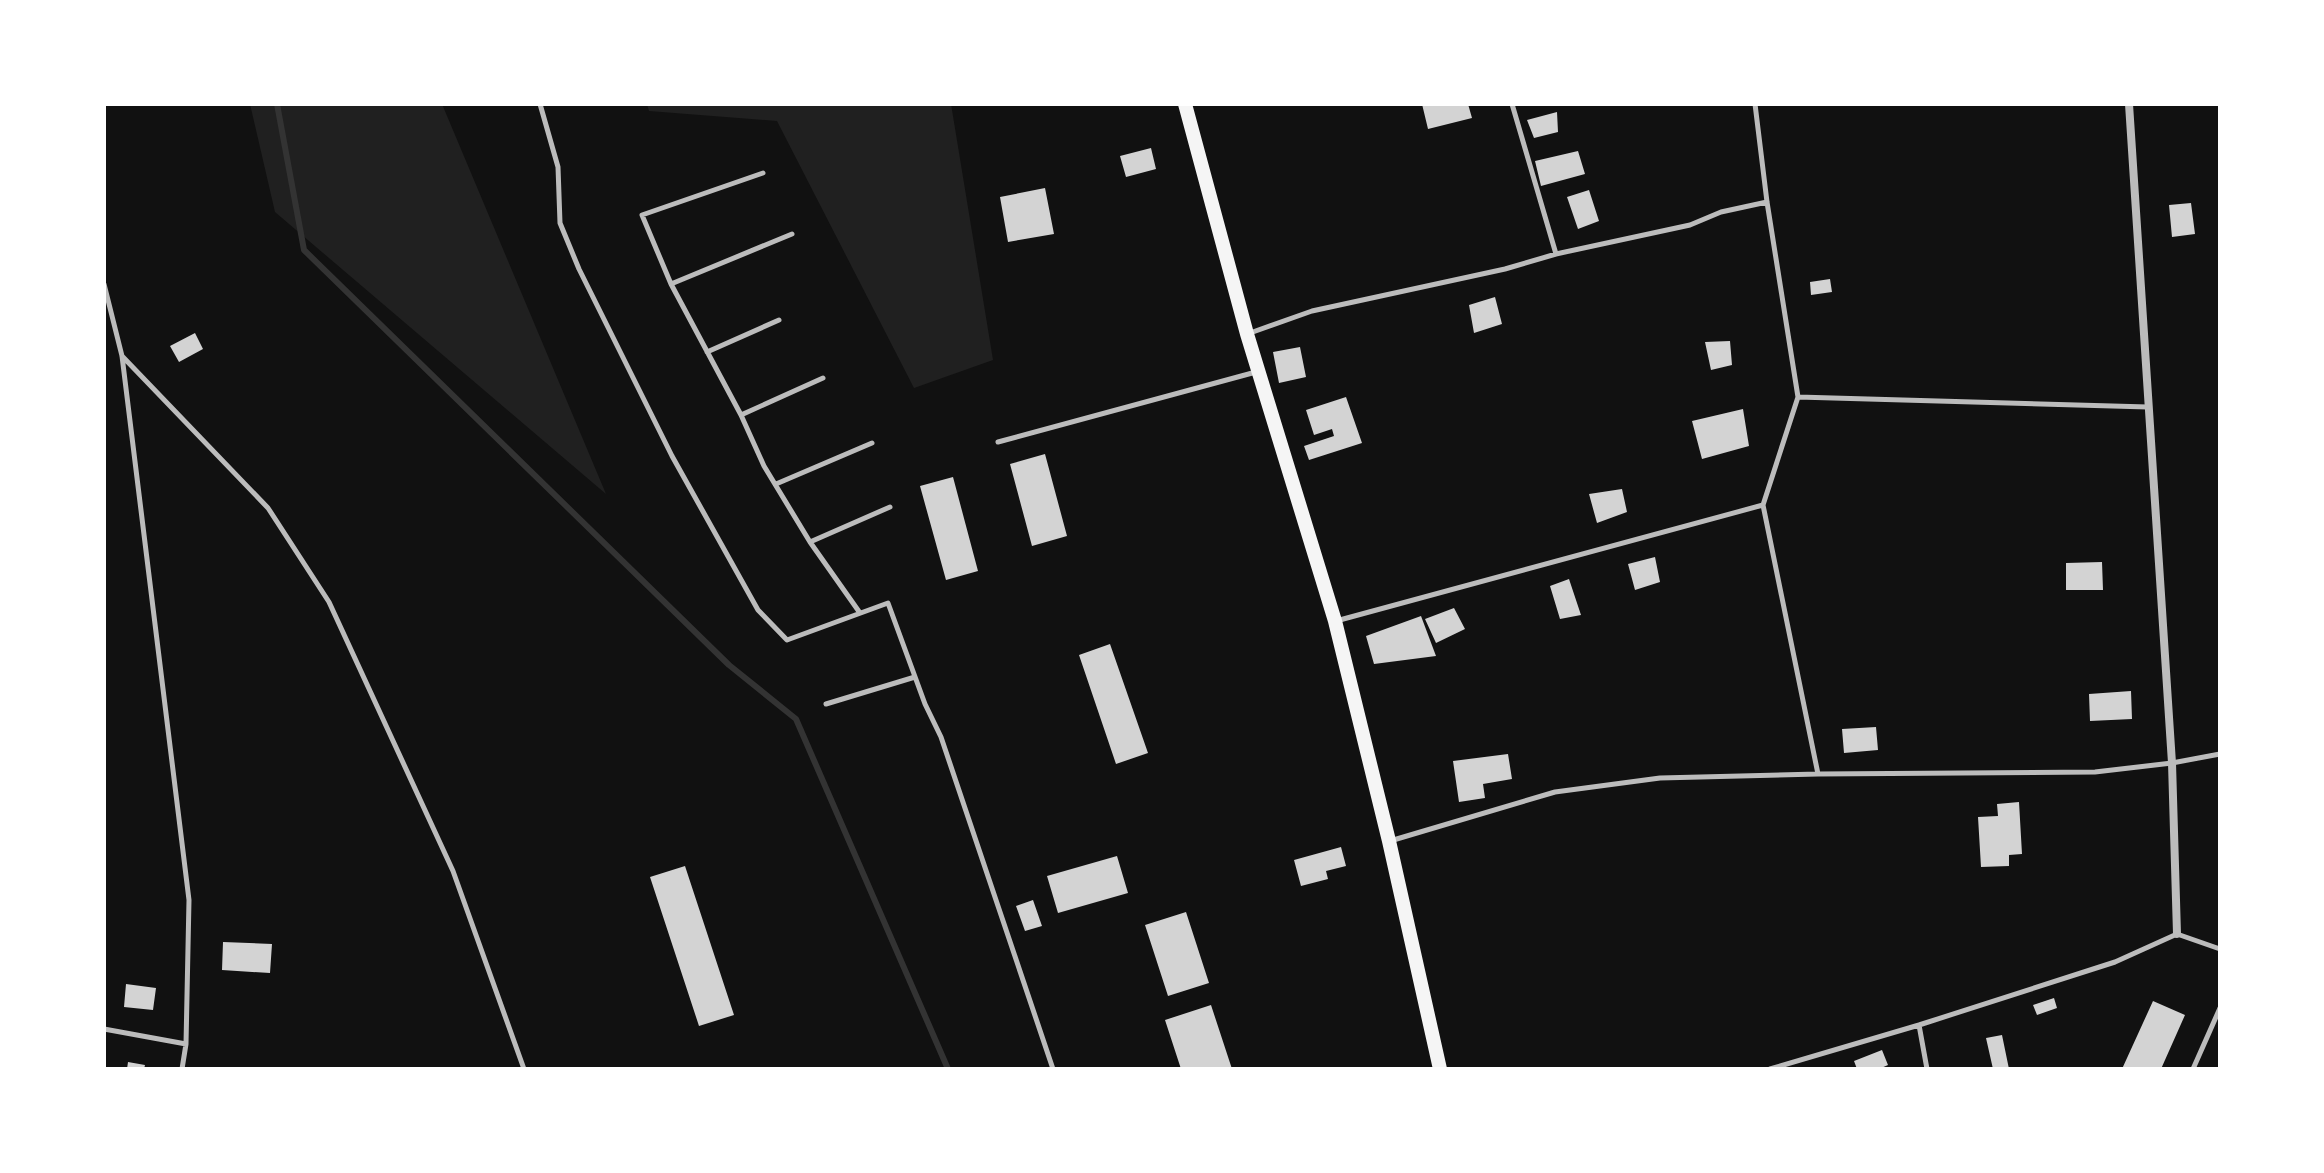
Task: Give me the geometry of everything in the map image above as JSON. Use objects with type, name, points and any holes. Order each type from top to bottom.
[{"type":"main road","points":[[1185,104],[1247,334],[1335,621],[1440,1069]]},
{"type":"street","points":[[2129,104],[2172,763],[2177,934]]},
{"type":"lane","points":[[540,104],[558,167],[560,223],[579,269],[672,456],[758,610],[787,640],[888,603],[941,737],[1053,1069]]},
{"type":"lane","points":[[1512,104],[1556,254]]},
{"type":"lane","points":[[1755,104],[1798,397],[1763,505],[1818,774]]},
{"type":"lane","points":[[763,173],[642,215],[671,284],[741,415],[764,466],[810,542],[860,613]]},
{"type":"lane","points":[[1247,334],[1312,311],[1690,225],[1721,212],[1767,202]]},
{"type":"lane","points":[[671,284],[792,234]]},
{"type":"lane","points":[[104,284],[122,356],[189,900],[186,1044],[182,1069]]},
{"type":"lane","points":[[707,352],[779,320]]},
{"type":"lane","points":[[122,356],[268,508],[329,602],[453,871],[524,1069]]},
{"type":"lane","points":[[998,442],[1258,371]]},
{"type":"lane","points":[[741,415],[823,378]]},
{"type":"lane","points":[[1798,397],[2148,407]]},
{"type":"lane","points":[[776,484],[872,443]]},
{"type":"lane","points":[[1335,621],[1763,505]]},
{"type":"lane","points":[[810,542],[890,507]]},
{"type":"lane","points":[[826,704],[915,677]]},
{"type":"lane","points":[[1389,841],[1555,792],[1660,778],[2095,772],[2220,754]]},
{"type":"lane","points":[[1770,1069],[2115,962],[2177,934],[2220,949]]},
{"type":"lane","points":[[2193,1069],[2220,1008]]},
{"type":"lane","points":[[1919,1025],[1927,1069]]},
{"type":"lane","points":[[104,1029],[186,1044]]},
{"type":"shaded area","points":[[250,104],[442,104],[606,494],[275,212]]},
{"type":"shaded area","points":[[647,104],[951,104],[993,360],[914,388],[777,121],[649,111]]},
{"type":"building","points":[[1422,104],[1468,104],[1472,118],[1428,129]]},
{"type":"building","points":[[1557,112],[1558,132],[1534,138],[1527,120]]},
{"type":"building","points":[[1151,148],[1156,169],[1126,177],[1120,156]]},
{"type":"building","points":[[1578,151],[1585,174],[1541,186],[1535,161]]},
{"type":"building","points":[[1045,188],[1054,234],[1008,242],[1000,197]]},
{"type":"building","points":[[1589,190],[1599,221],[1578,229],[1567,197]]},
{"type":"building","points":[[2191,203],[2195,234],[2172,237],[2169,205]]},
{"type":"building","points":[[1830,279],[1832,292],[1811,295],[1810,282]]},
{"type":"building","points":[[1495,297],[1502,324],[1474,333],[1469,305]]},
{"type":"building","points":[[195,333],[203,349],[179,362],[170,346]]},
{"type":"building","points":[[1730,341],[1732,365],[1711,370],[1705,342]]},
{"type":"building","points":[[1300,347],[1306,377],[1279,383],[1273,352]]},
{"type":"building","points":[[1346,397],[1362,443],[1309,460],[1304,446],[1334,436],[1332,429],[1314,435],[1306,410]]},
{"type":"building","points":[[1743,409],[1749,446],[1702,459],[1692,421]]},
{"type":"building","points":[[1045,454],[1067,536],[1032,546],[1010,464]]},
{"type":"building","points":[[953,477],[978,571],[946,580],[920,486]]},
{"type":"building","points":[[1622,489],[1627,512],[1597,523],[1589,494]]},
{"type":"building","points":[[1655,557],[1660,582],[1635,590],[1628,564]]},
{"type":"building","points":[[2102,562],[2103,590],[2066,590],[2066,563]]},
{"type":"building","points":[[1569,579],[1581,615],[1560,619],[1550,586]]},
{"type":"building","points":[[1454,608],[1465,629],[1436,643],[1425,619]]},
{"type":"building","points":[[1421,616],[1436,656],[1374,664],[1366,636]]},
{"type":"building","points":[[1110,644],[1148,753],[1116,764],[1079,655]]},
{"type":"building","points":[[2131,691],[2132,719],[2090,721],[2089,694]]},
{"type":"building","points":[[1876,727],[1878,750],[1844,753],[1842,729]]},
{"type":"building","points":[[1508,754],[1512,779],[1483,784],[1485,798],[1459,802],[1453,761]]},
{"type":"building","points":[[2019,802],[2022,854],[2009,855],[2009,866],[1981,867],[1978,817],[1998,816],[1997,804]]},
{"type":"building","points":[[1341,847],[1346,866],[1326,871],[1328,879],[1301,886],[1294,860]]},
{"type":"building","points":[[1117,856],[1128,893],[1058,913],[1047,876]]},
{"type":"building","points":[[685,866],[734,1015],[699,1026],[650,877]]},
{"type":"building","points":[[1033,900],[1042,926],[1025,931],[1016,906]]},
{"type":"building","points":[[1186,912],[1209,983],[1168,996],[1145,925]]},
{"type":"building","points":[[223,942],[272,944],[270,973],[222,970]]},
{"type":"building","points":[[126,984],[156,988],[153,1010],[124,1007]]},
{"type":"building","points":[[2054,998],[2057,1008],[2037,1015],[2033,1005]]},
{"type":"building","points":[[2153,1001],[2185,1015],[2161,1069],[2122,1069]]},
{"type":"building","points":[[1211,1005],[1232,1069],[1181,1069],[1165,1020]]},
{"type":"building","points":[[2002,1035],[2009,1069],[1993,1069],[1986,1038]]},
{"type":"building","points":[[1882,1050],[1888,1065],[1879,1069],[1857,1069],[1854,1061]]},
{"type":"building","points":[[128,1062],[145,1065],[144,1069],[127,1069]]},
{"type":"waterway","points":[[277,104],[304,250],[729,665],[796,719],[948,1069]]}]
